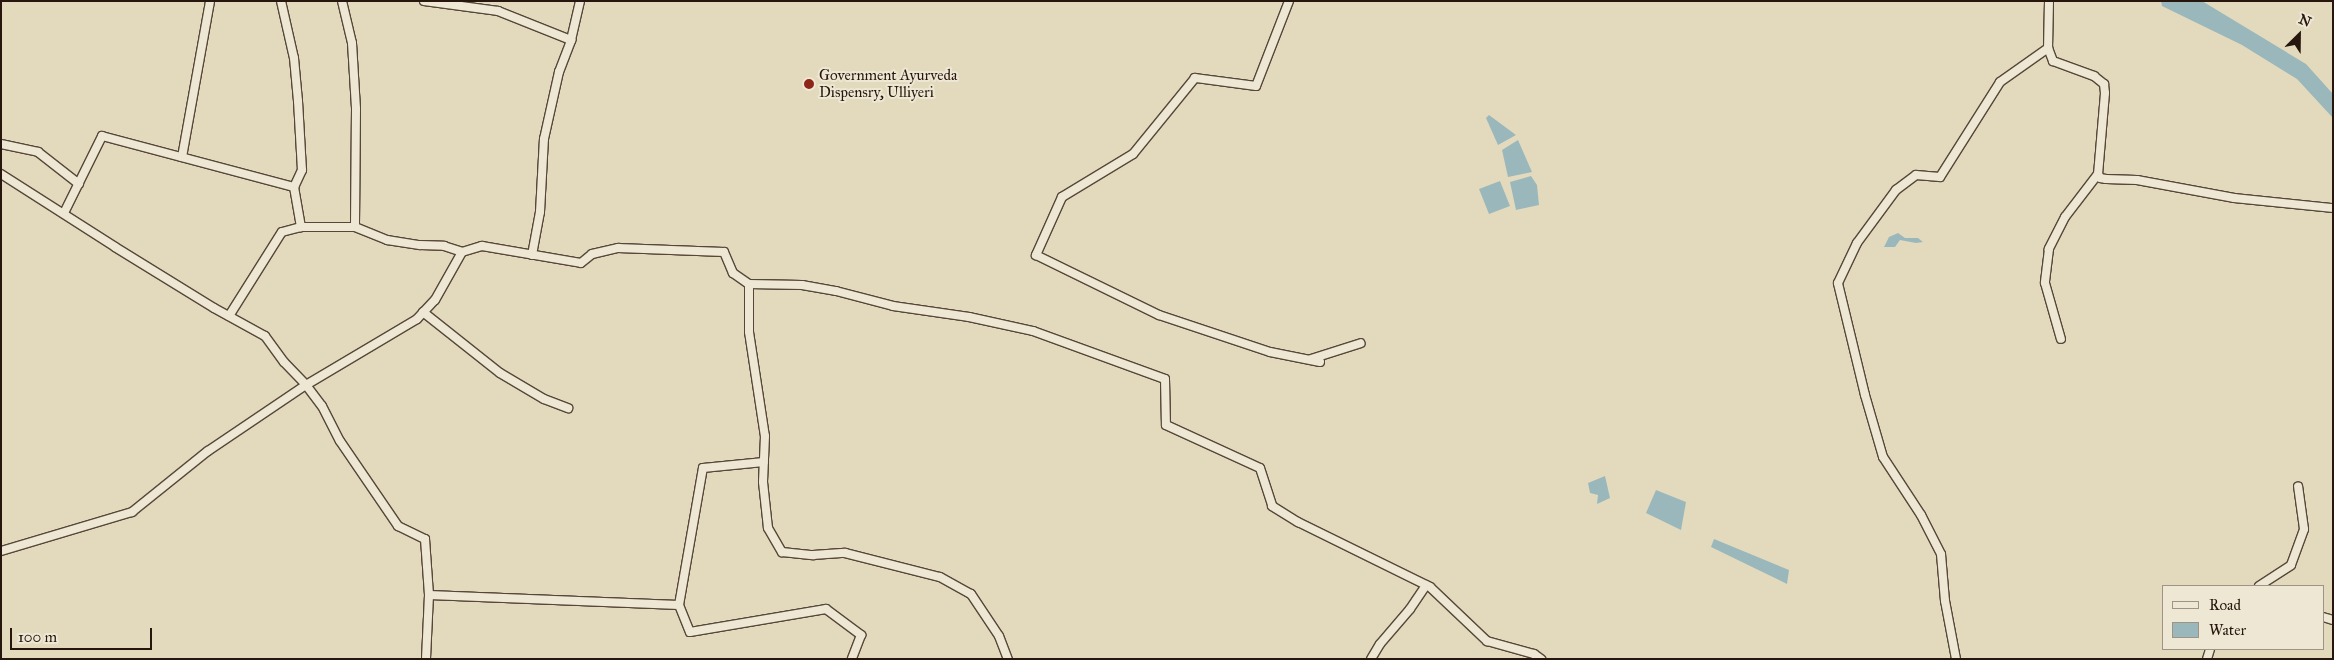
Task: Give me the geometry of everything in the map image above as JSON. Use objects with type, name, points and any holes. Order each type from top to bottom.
[{"type":"street","points":[[182,157],[210,1]]},
{"type":"street","points":[[281,1],[294,58],[298,101],[302,170],[294,187],[301,227]]},
{"type":"street","points":[[342,1],[352,43],[356,109],[355,227]]},
{"type":"street","points":[[424,1],[498,11],[571,40]]},
{"type":"street","points":[[532,254],[540,212],[544,139],[559,72],[571,40],[580,1]]},
{"type":"street","points":[[1289,1],[1256,86],[1195,78],[1133,154],[1062,198],[1036,255],[1159,315],[1270,352],[1320,362]]},
{"type":"street","points":[[2049,1],[2048,48],[2054,61],[2094,76],[2104,84],[2098,174],[2065,217],[2049,249],[2045,283],[2061,339]]},
{"type":"street","points":[[1956,659],[1945,601],[1941,554],[1922,515],[1883,457],[1864,395],[1838,283],[1857,243],[1896,190],[1916,175],[1940,177],[2000,82],[2048,48]]},
{"type":"street","points":[[64,213],[102,136],[294,187]]},
{"type":"street","points":[[1,144],[38,152],[79,184]]},
{"type":"street","points":[[1,174],[115,247],[265,336],[284,362],[306,385],[398,526],[425,539],[429,595],[426,659]]},
{"type":"street","points":[[2098,174],[2100,178],[2137,180],[2234,198],[2333,208]]},
{"type":"street","points":[[229,316],[282,232],[301,227],[355,227],[387,240],[420,245],[444,246],[462,252],[482,246],[581,263],[592,254],[618,248],[724,252],[733,273],[749,284],[802,285],[836,290],[893,306],[969,317],[1024,329],[1165,379],[1166,425],[1260,468],[1272,506],[1298,522],[1426,584],[1487,641],[1534,654],[1541,659]]},
{"type":"street","points":[[1,550],[132,512],[208,450],[306,385],[417,318],[436,300],[462,252]]},
{"type":"street","points":[[749,284],[750,332],[765,436],[763,482],[768,528],[782,552],[813,555],[845,553],[940,577],[971,594],[999,636],[1008,659]]},
{"type":"street","points":[[423,312],[500,373],[544,399],[568,408]]},
{"type":"street","points":[[1309,360],[1361,343]]},
{"type":"street","points":[[764,462],[703,468],[679,605],[690,632],[826,609],[861,635],[852,659]]},
{"type":"street","points":[[2261,585],[2291,565],[2304,529],[2298,486]]},
{"type":"street","points":[[1371,659],[1380,644],[1410,609],[1426,584]]},
{"type":"street","points":[[429,595],[679,605]]},
{"type":"water","points":[[2161,1],[2202,1],[2306,64],[2333,94],[2333,118],[2297,79],[2242,45],[2162,6]]},
{"type":"water","points":[[1489,115],[1516,135],[1498,145],[1486,118]]},
{"type":"water","points":[[1518,140],[1532,172],[1508,177],[1502,150]]},
{"type":"water","points":[[1531,176],[1537,185],[1539,205],[1516,210],[1510,182]]},
{"type":"water","points":[[1500,181],[1510,206],[1489,214],[1479,189]]},
{"type":"water","points":[[1898,233],[1905,238],[1918,238],[1923,242],[1916,243],[1900,240],[1895,247],[1884,247],[1889,237]]},
{"type":"water","points":[[1605,476],[1610,498],[1597,504],[1598,495],[1590,493],[1588,483]]},
{"type":"water","points":[[1656,490],[1686,502],[1681,530],[1646,513]]},
{"type":"water","points":[[1714,539],[1789,570],[1787,584],[1711,547]]},
{"type":"place","name":"Government Ayurveda Dispensry, Ulliyeri","points":[[809,84]]}]
